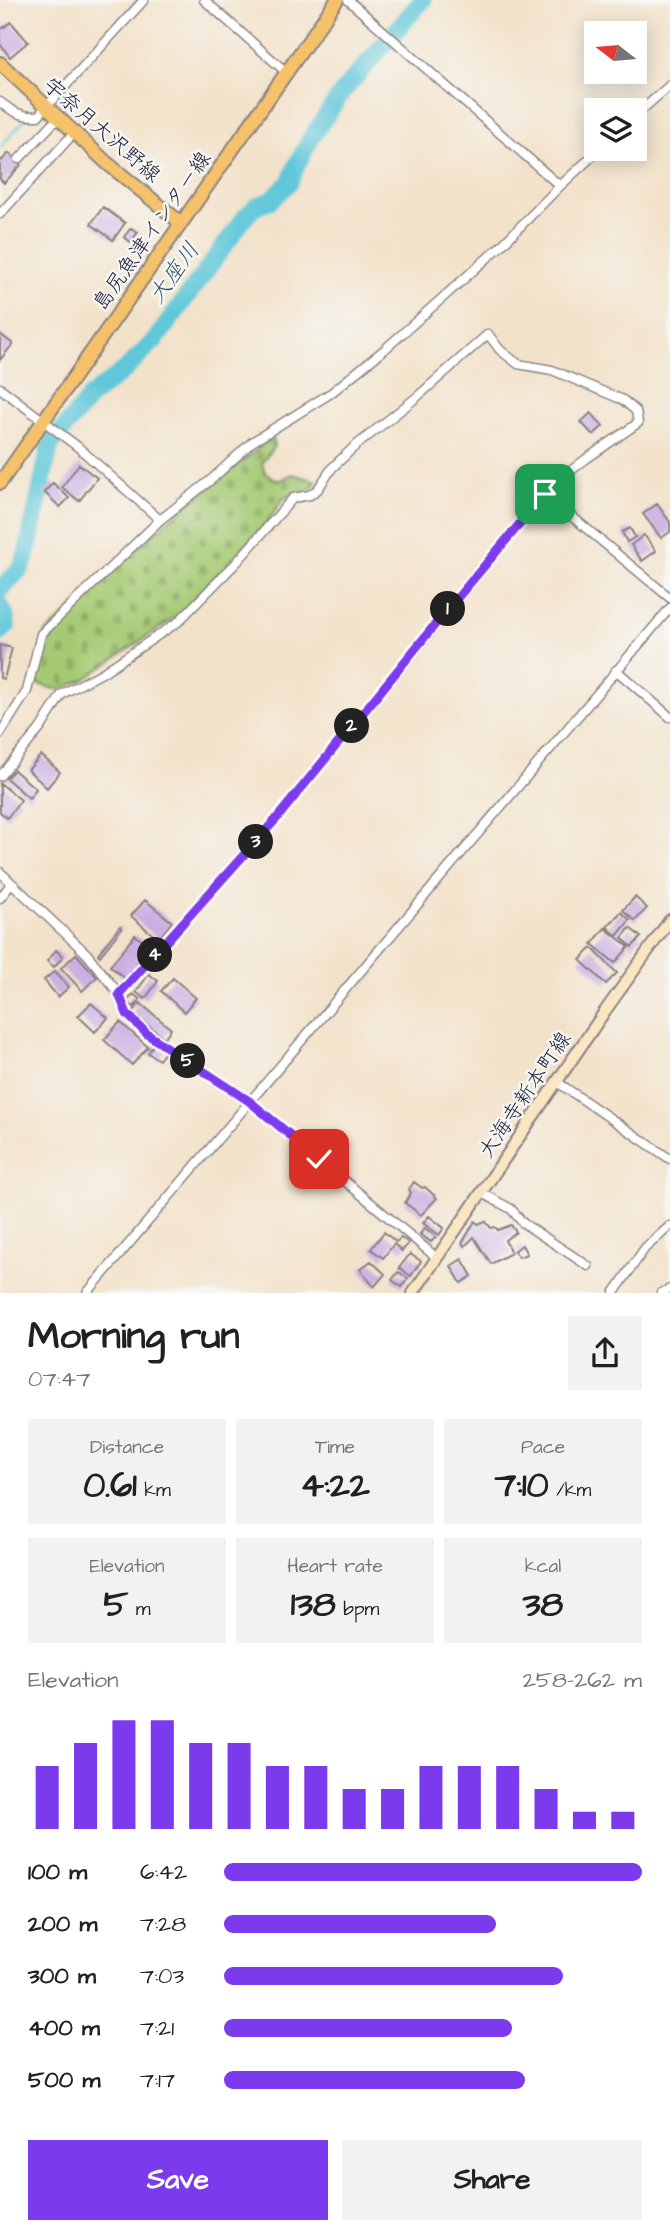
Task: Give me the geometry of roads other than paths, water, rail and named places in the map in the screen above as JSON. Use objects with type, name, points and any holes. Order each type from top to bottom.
[{"type":"main road","name":"島尻魚津インター線","points":[[0,483],[337,0]]},
{"type":"main road","name":"宇奈月大沢野線","points":[[0,63],[107,163],[181,223]]},
{"type":"main road","name":"大海寺新本町線","points":[[414,1293],[637,964],[670,920]]},
{"type":"street","points":[[0,102],[12,112],[25,117],[38,116],[144,0]]},
{"type":"street","points":[[204,0],[286,72]]},
{"type":"street","points":[[348,0],[560,186]]},
{"type":"street","points":[[647,105],[670,85]]},
{"type":"street","points":[[19,159],[58,118]]},
{"type":"street","points":[[0,215],[74,133]]},
{"type":"street","points":[[0,734],[27,691],[41,634],[160,520],[212,479],[252,442],[331,393],[385,349],[502,245],[587,161]]},
{"type":"street","points":[[0,776],[40,729],[62,694],[102,673],[178,622],[237,562],[293,498],[310,495],[318,489],[332,468],[488,334],[500,350],[518,364],[552,370],[623,400],[636,411],[638,423],[586,458],[551,486],[277,818],[119,994]]},
{"type":"street","points":[[0,388],[78,447],[160,520]]},
{"type":"street","points":[[545,494],[670,598]]},
{"type":"street","points":[[87,1293],[670,608]]},
{"type":"street","points":[[616,670],[670,718]]},
{"type":"street","points":[[0,872],[87,954],[119,994],[127,1014],[147,1034],[249,1101],[437,1258]]},
{"type":"street","points":[[0,898],[12,883]]},
{"type":"street","points":[[557,1082],[670,1159]]},
{"type":"street","points":[[482,1193],[511,1209],[523,1223],[588,1266]]},
{"type":"street","points":[[614,1293],[645,1248],[670,1226]]},
{"type":"street","points":[[661,1293],[670,1289]]},
{"type":"waterway","points":[[44,99],[138,0]]},
{"type":"waterway","name":"大座川","points":[[0,590],[22,567],[27,553],[50,445],[91,396],[126,369],[156,339],[246,216],[255,207],[271,200],[289,183],[313,135],[343,91],[423,0]]},
{"type":"waterway","points":[[0,147],[27,117]]},
{"type":"waterway","name":"大座川","points":[[0,605],[7,626],[0,633]]}]
